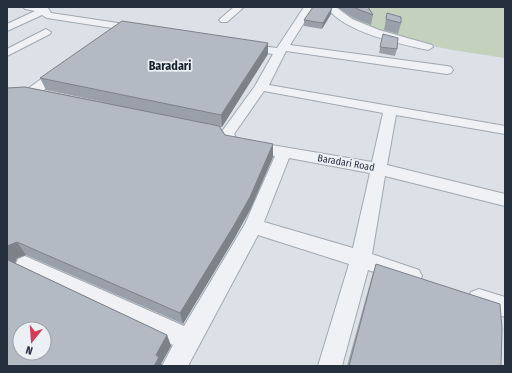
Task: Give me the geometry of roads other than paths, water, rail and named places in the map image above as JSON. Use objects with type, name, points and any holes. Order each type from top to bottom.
[{"type":"street","points":[[28,7],[45,10],[47,14],[152,32]]},
{"type":"street","points":[[224,20],[235,7]]},
{"type":"street","points":[[212,131],[227,134],[261,87],[309,7]]},
{"type":"street","points":[[331,7],[350,22],[377,33],[428,47]]},
{"type":"street","points":[[7,28],[45,10]]},
{"type":"street","points":[[110,36],[122,27]]},
{"type":"street","points":[[8,52],[46,32]]},
{"type":"street","points":[[235,45],[447,70]]},
{"type":"street","points":[[46,96],[25,93],[74,62]]},
{"type":"street","points":[[261,87],[505,130]]},
{"type":"street","points":[[390,110],[379,169],[505,200]]},
{"type":"street","name":"Baradari Road","points":[[227,134],[231,142],[379,169],[361,259],[330,366]]},
{"type":"street","points":[[174,366],[253,226],[284,152]]},
{"type":"street","points":[[253,226],[433,283]]},
{"type":"street","points":[[25,265],[189,340]]},
{"type":"street","points":[[462,293],[505,308]]},
{"type":"district","name":"Baradari","points":[[170,66]]}]
